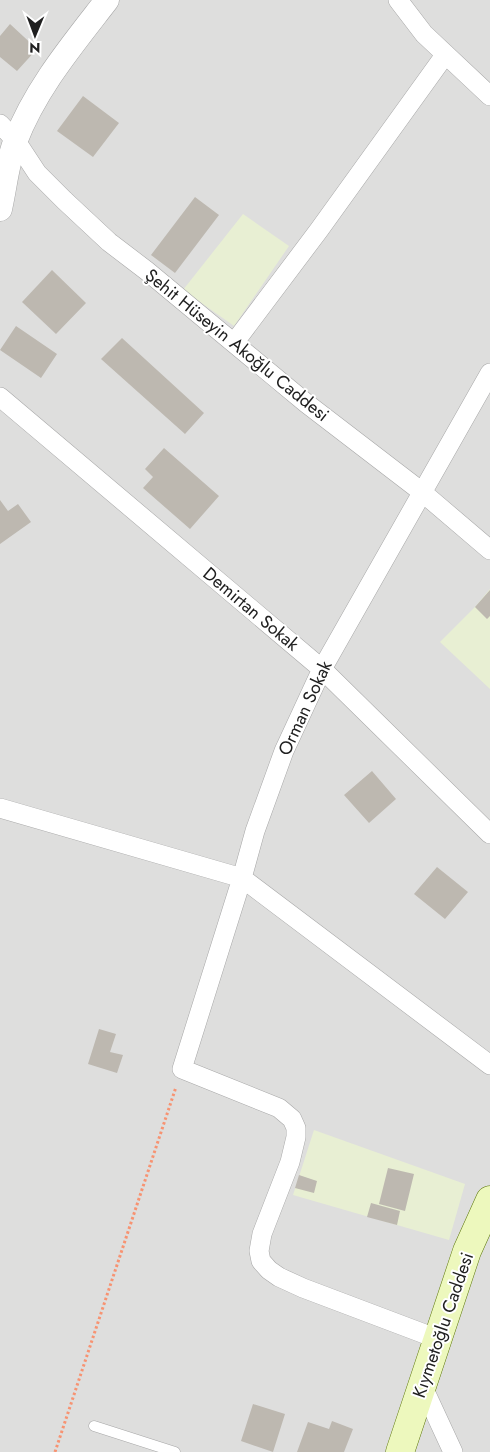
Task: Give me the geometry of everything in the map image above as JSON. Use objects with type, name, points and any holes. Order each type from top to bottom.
[{"type":"main road","name":"Kıymetoğlu Caddesi","points":[[400,1452],[467,1250],[490,1200]]},
{"type":"street","points":[[0,209],[11,155],[24,122],[61,60],[107,0]]},
{"type":"street","points":[[407,4],[424,34],[490,96]]},
{"type":"street","points":[[234,343],[325,222],[445,55]]},
{"type":"street","name":"Şehit Hüseyin Akoğlu Caddesi","points":[[0,124],[16,141],[37,173],[96,230],[306,403],[422,492],[490,550]]},
{"type":"street","name":"Orman Sokak","points":[[182,1070],[255,831],[284,751],[322,669],[490,373]]},
{"type":"street","name":"Demirtan Sokak","points":[[0,397],[322,669],[490,834]]},
{"type":"street","points":[[0,808],[242,878],[490,1065]]},
{"type":"street","points":[[182,1070],[279,1108],[292,1119],[296,1128],[296,1137],[290,1162],[262,1234],[259,1251],[261,1261],[269,1270],[280,1278],[304,1288],[438,1339]]},
{"type":"street","points":[[422,1385],[453,1452]]},
{"type":"lane","points":[[94,1426],[175,1452]]},
{"type":"path","points":[[55,1452],[182,1070]]},
{"type":"shaded area","points":[[0,0],[490,0],[490,1452],[0,1452]]},
{"type":"green space","points":[[243,214],[289,246],[234,326],[183,290]]},
{"type":"green space","points":[[490,589],[490,689],[440,642]]},
{"type":"green space","points":[[314,1130],[465,1184],[449,1240],[293,1195]]},
{"type":"building","points":[[10,24],[37,49],[17,71],[0,57],[0,36]]},
{"type":"building","points":[[83,96],[119,123],[93,157],[57,131]]},
{"type":"building","points":[[195,197],[219,215],[175,273],[151,255]]},
{"type":"building","points":[[52,270],[86,303],[56,334],[22,302]]},
{"type":"building","points":[[16,326],[57,354],[41,378],[0,350]]},
{"type":"building","points":[[122,338],[204,413],[185,434],[101,359]]},
{"type":"building","points":[[164,448],[219,496],[190,529],[143,488],[153,477],[145,469]]},
{"type":"building","points":[[0,500],[8,511],[18,504],[31,522],[0,544]]},
{"type":"building","points":[[490,590],[490,616],[487,619],[475,607]]},
{"type":"building","points":[[372,771],[396,799],[369,823],[344,795]]},
{"type":"building","points":[[437,867],[468,892],[445,919],[414,894]]},
{"type":"building","points":[[99,1029],[116,1034],[110,1052],[123,1055],[117,1073],[88,1064]]},
{"type":"building","points":[[388,1168],[414,1174],[405,1211],[379,1204]]},
{"type":"building","points":[[299,1175],[317,1181],[314,1193],[295,1188]]},
{"type":"building","points":[[371,1203],[400,1211],[397,1225],[367,1217]]},
{"type":"building","points":[[253,1404],[285,1414],[273,1452],[241,1441]]},
{"type":"building","points":[[332,1421],[353,1429],[344,1452],[297,1452],[308,1422],[329,1429]]}]
